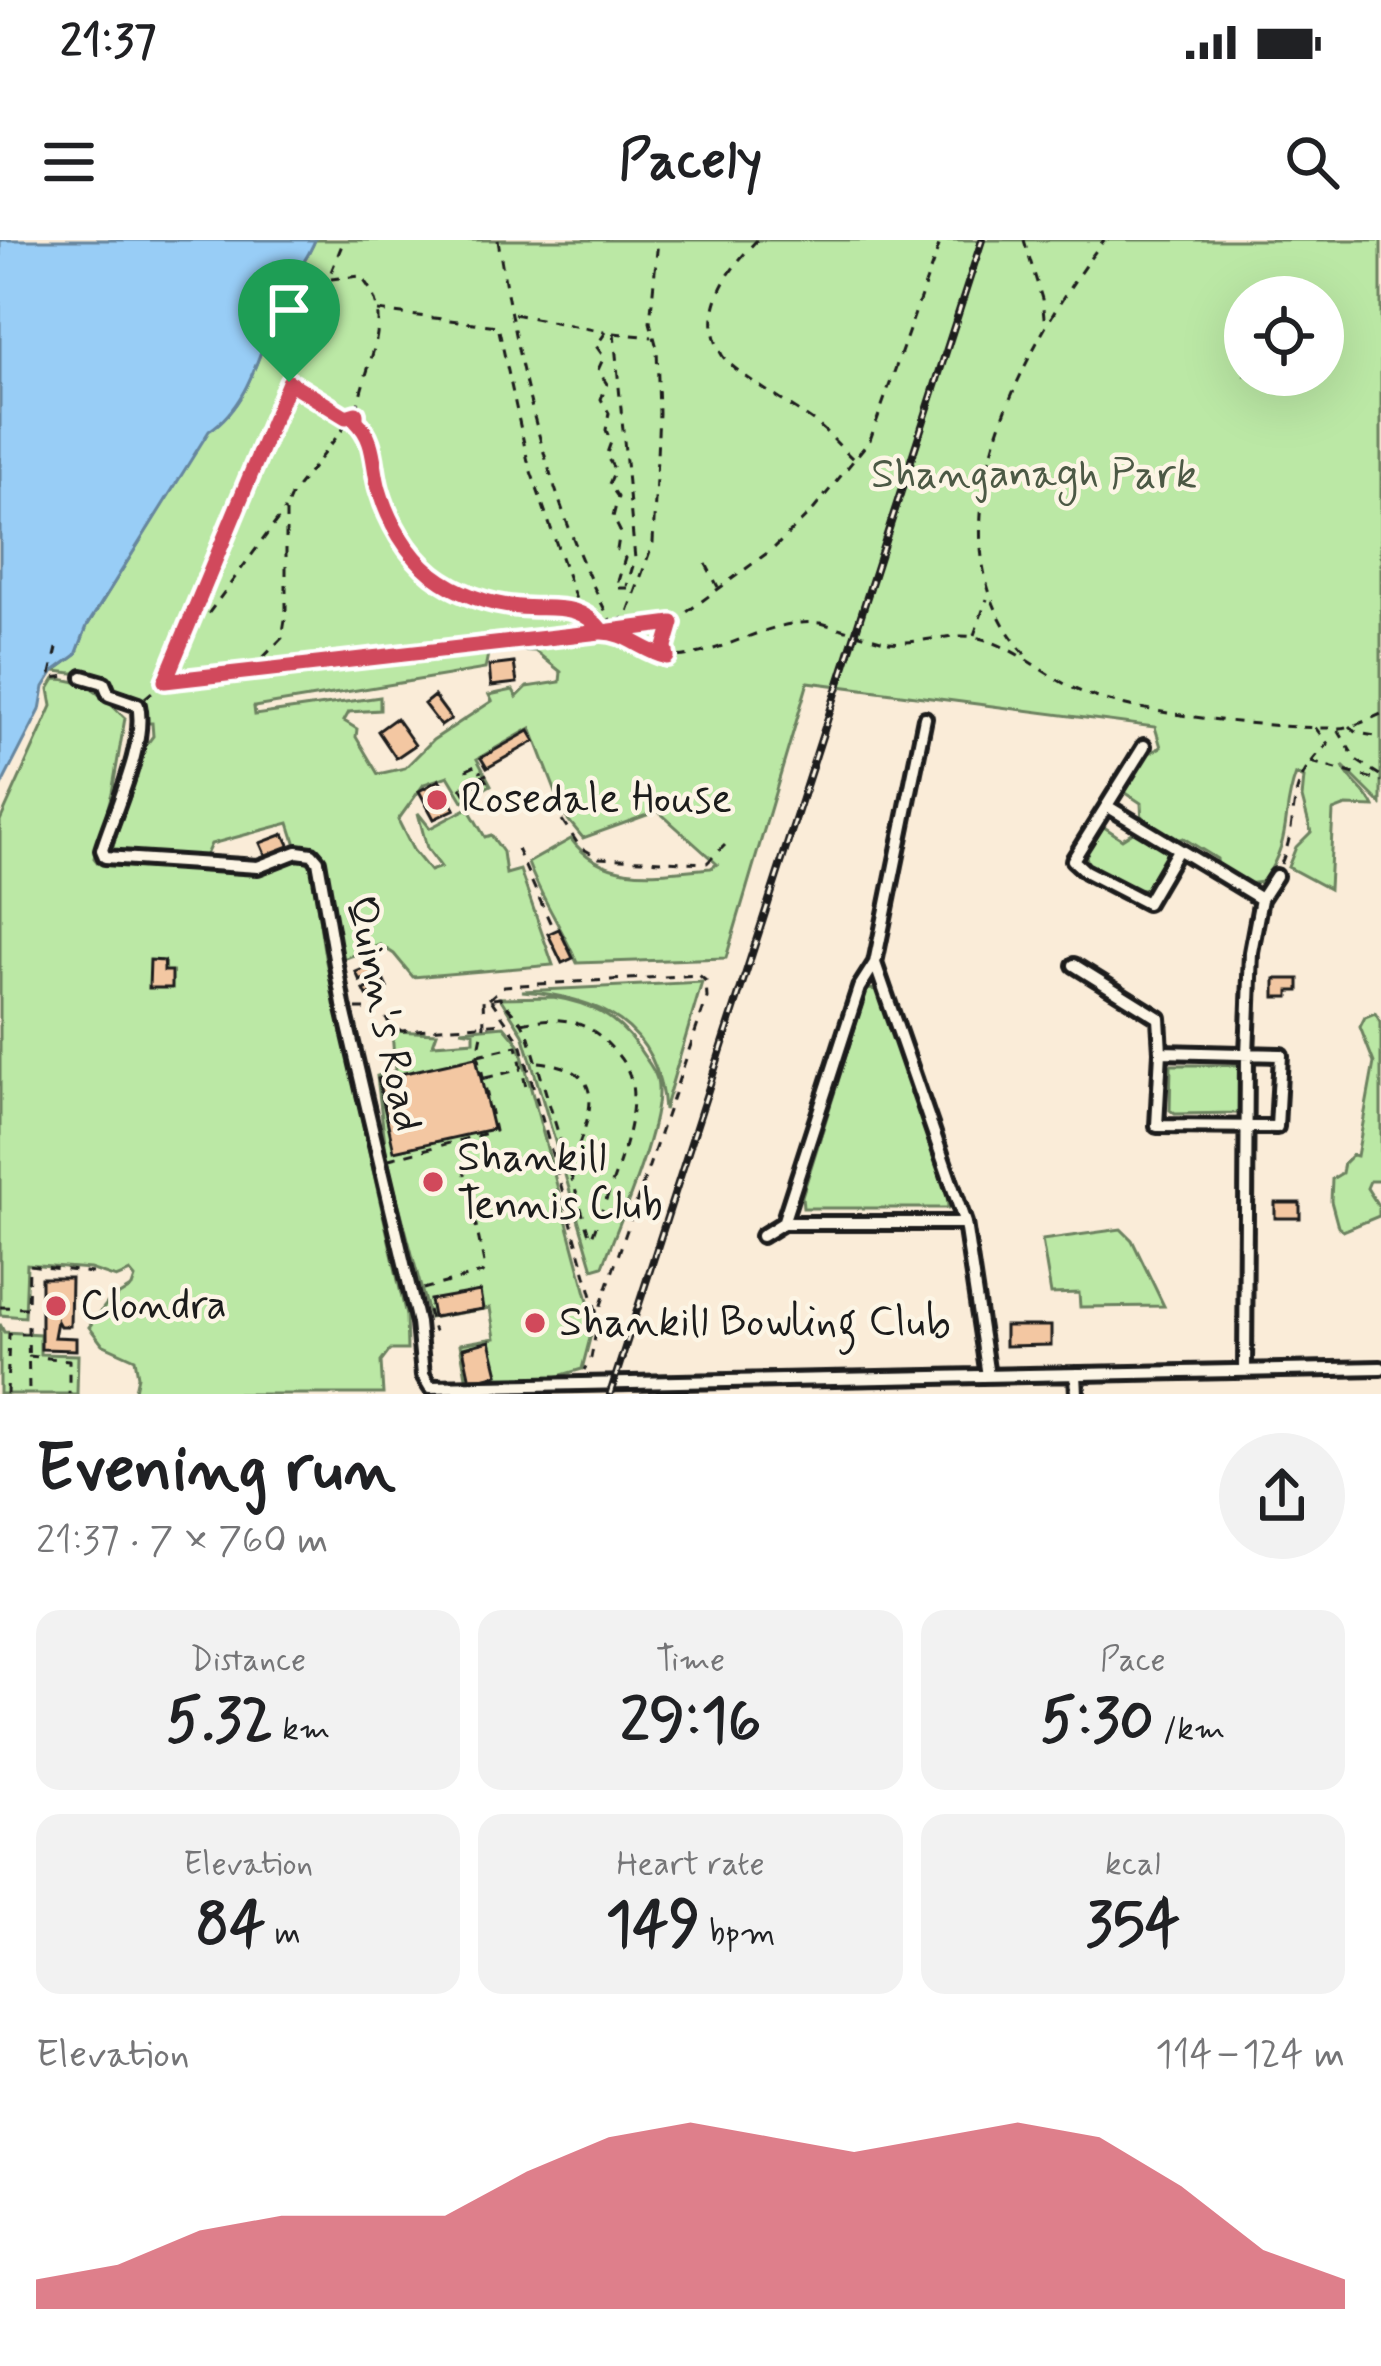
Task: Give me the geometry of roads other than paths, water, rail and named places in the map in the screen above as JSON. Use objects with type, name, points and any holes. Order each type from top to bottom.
[{"type":"street","name":"Quinn's Road","points":[[79,676],[104,683],[109,694],[138,705],[138,740],[102,850],[105,857],[258,867],[297,852],[312,854],[318,862],[344,1009],[418,1323],[423,1375],[430,1387],[1381,1368]]},
{"type":"street","points":[[783,1223],[859,988],[875,963],[925,718]]},
{"type":"street","points":[[1144,746],[1073,860],[1084,871],[1147,903],[1178,850]]},
{"type":"street","points":[[1107,806],[1261,899]]},
{"type":"street","points":[[1245,1371],[1251,952],[1261,899],[1276,876]]},
{"type":"street","points":[[875,963],[965,1222],[988,1376]]},
{"type":"street","points":[[1074,965],[1159,1018],[1157,1126],[1277,1126],[1281,1055],[1161,1052]]},
{"type":"street","points":[[762,1236],[783,1223],[965,1222]]},
{"type":"street","points":[[1076,1374],[1077,1394]]},
{"type":"water","points":[[0,240],[315,240],[277,308],[237,403],[209,431],[87,626],[76,655],[54,671],[44,687],[40,710],[0,788]]},
{"type":"railway","points":[[610,1394],[982,240]]},
{"type":"place","name":"Rosedale House","points":[[437,800]]},
{"type":"place","name":"Shankill Tennis Club","points":[[433,1182]]},
{"type":"place","name":"Clondra","points":[[56,1306]]},
{"type":"place","name":"Shankill Bowling Club","points":[[535,1323]]},
{"type":"park label","name":"Shanganagh Park","points":[[1034,475]]}]
